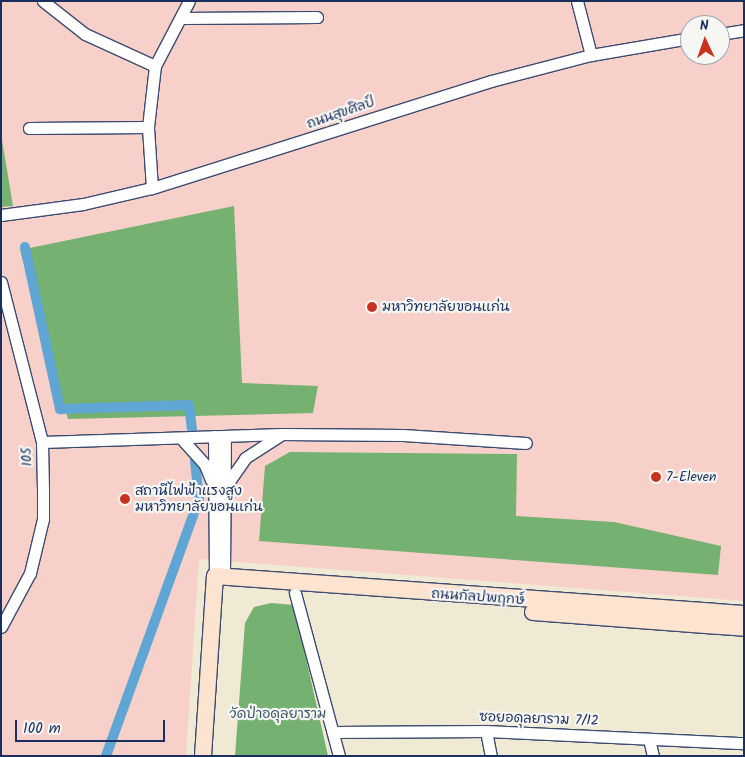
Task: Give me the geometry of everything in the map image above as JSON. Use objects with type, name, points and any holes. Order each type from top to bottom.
[{"type":"main road","name":"ถนนกัลปพฤกษ์","points":[[219,582],[294,593],[744,628]]},
{"type":"main road","name":"ถนนกัลปพฤกษ์","points":[[219,582],[744,614]]},
{"type":"main road","points":[[203,756],[219,582]]},
{"type":"main road","points":[[214,756],[219,582]]},
{"type":"street","points":[[43,1],[84,34],[155,66]]},
{"type":"street","points":[[152,188],[148,127],[155,66],[189,1]]},
{"type":"street","points":[[577,1],[591,55]]},
{"type":"street","points":[[181,18],[317,18]]},
{"type":"street","points":[[730,32],[744,30]]},
{"type":"street","name":"ถนนสุขศิลป์","points":[[1,215],[83,204],[152,188],[491,81],[591,55],[680,40]]},
{"type":"street","points":[[29,128],[148,127]]},
{"type":"street","name":"105","points":[[1,282],[3,298],[42,442],[43,519],[30,572],[1,627]]},
{"type":"street","points":[[42,442],[282,434],[403,435],[526,443]]},
{"type":"street","points":[[219,488],[245,458],[282,434]]},
{"type":"street","points":[[219,582],[220,436]]},
{"type":"street","points":[[181,438],[205,465],[219,488]]},
{"type":"street","points":[[294,593],[339,756]]},
{"type":"street","points":[[486,731],[490,756]]},
{"type":"street","name":"ซอยอดุลยาราม 7/12","points":[[333,732],[486,731],[744,743]]},
{"type":"street","points":[[649,738],[653,756]]},
{"type":"shaded area","name":"มหาวิทยาลัยขอนแก่น","points":[[1,1],[744,1],[744,601],[199,559],[186,756],[1,756]]},
{"type":"green space","points":[[1,134],[13,206],[1,207]]},
{"type":"green space","points":[[234,206],[242,383],[318,386],[313,413],[68,419],[20,250]]},
{"type":"green space","points":[[290,452],[517,454],[516,516],[614,522],[721,546],[718,575],[259,541],[265,466]]},
{"type":"green space","name":"วัดป่าอดุลยาราม","points":[[271,603],[294,605],[328,756],[235,756],[245,623],[254,607]]},
{"type":"waterway","points":[[25,247],[60,409],[189,405],[192,429]]},
{"type":"waterway","points":[[106,756],[199,499],[195,460]]},
{"type":"place","name":"มหาวิทยาลัยขอนแก่น","points":[[372,307]]},
{"type":"place","name":"7-Eleven","points":[[656,477]]},
{"type":"place","name":"สถานีไฟฟ้าแรงสูง มหาวิทยาลัยขอนแก่น","points":[[125,499]]}]
